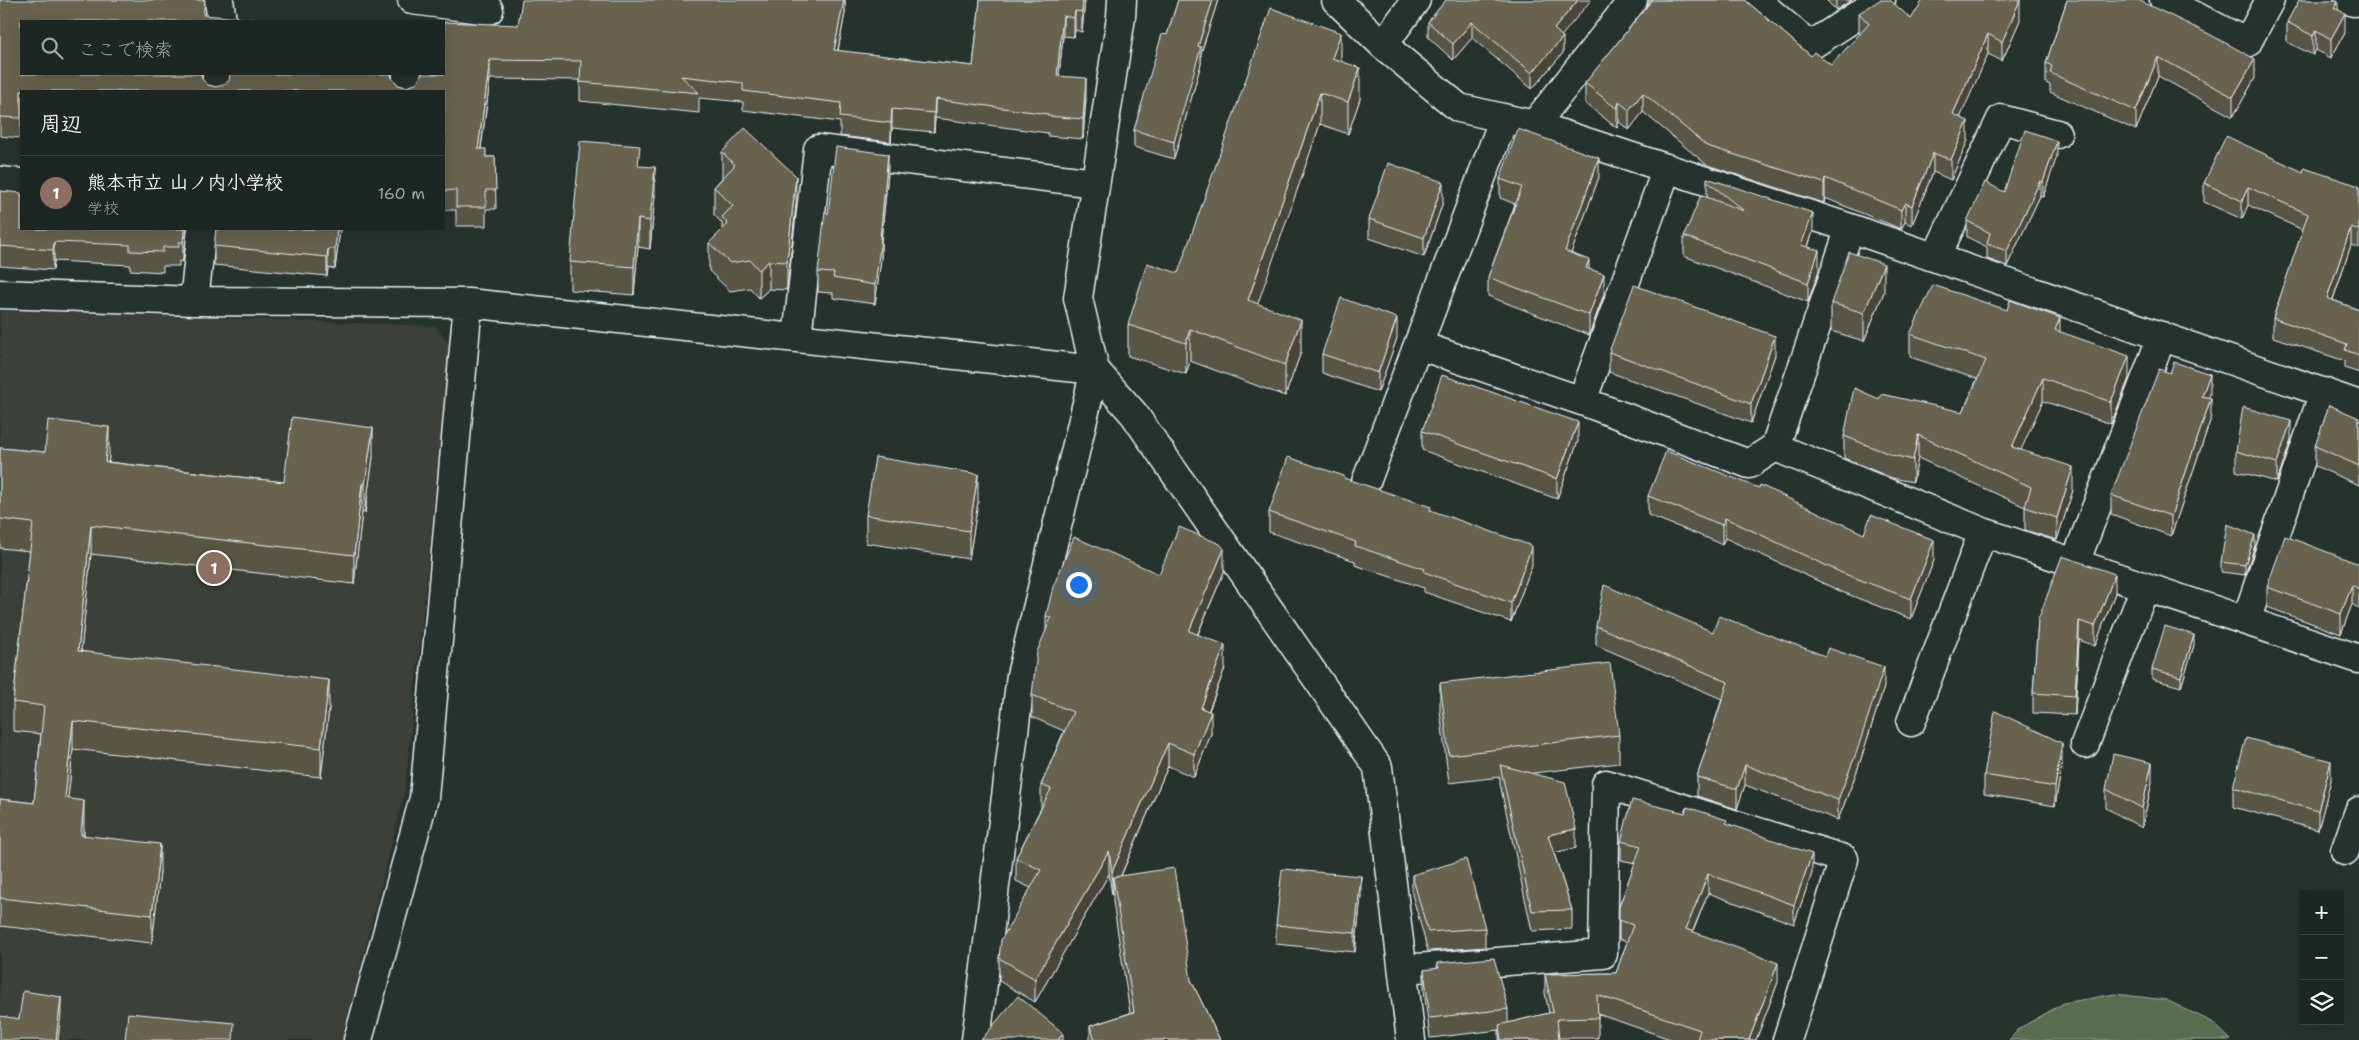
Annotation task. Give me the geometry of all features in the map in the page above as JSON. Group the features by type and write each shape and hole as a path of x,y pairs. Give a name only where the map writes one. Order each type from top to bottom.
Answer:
{"street":[{"path":"220,0 222,20"},
{"path":"412,0 489,10"},
{"path":"976,1040 1021,675 1095,370 1078,298 1122,0"},
{"path":"1336,0 1383,45 1459,108 1534,125 1850,228 2359,405"},
{"path":"1383,45 1416,0"},
{"path":"1534,125 1632,0"},
{"path":"1756,0 1810,46 1881,0"},
{"path":"2164,0 2247,43 2270,0"},
{"path":"216,90 217,75"},
{"path":"406,90 407,75"},
{"path":"1366,482 1504,118"},
{"path":"1936,257 2001,119 2057,134"},
{"path":"797,338 818,149 1095,184"},
{"path":"1582,401 1668,168"},
{"path":"0,181 20,183"},
{"path":"1418,345 1582,401 1749,464 1775,447 1850,228"},
{"path":"194,301 202,230"},
{"path":"0,294 194,301 468,303 1095,370 1134,414 1378,767 1411,1040"},
{"path":"358,1040 424,798 468,303"},
{"path":"2076,564 2162,336"},
{"path":"2246,621 2324,392"},
{"path":"1775,447 1983,532 2359,659"},
{"path":"1911,722 1983,532"},
{"path":"2085,744 2145,587"},
{"path":"1402,969 1603,954 1606,784 1844,859 1787,1040"},
{"path":"2345,851 2359,811"}],"shaded area":[{"path":"0,310 435,326 450,345 405,790 342,1040 0,1040"}],"green space":[{"path":"2115,994 2166,1000 2212,1022 2231,1040 2009,1040 2020,1028 2064,1003"}],"building":[{"path":"0,0 205,0 203,15 264,20 20,20 20,75 201,75 202,79 208,85 216,87 229,81 230,75 391,75 398,85 406,87 413,85 419,80 421,75 445,75 445,22 518,25 522,0 844,0 834,50 973,66 980,0 1083,0 1082,12 1075,11 1074,18 1063,16 1057,76 1086,78 1083,119 1048,116 1048,114 935,99 934,113 892,109 891,123 840,117 841,103 743,91 743,83 681,76 699,93 580,82 581,61 490,60 478,149 486,149 486,157 495,157 496,190 486,190 486,207 456,207 456,190 445,191 445,90 20,90 20,118 0,117"},
{"path":"1178,0 1213,0 1198,46 1201,47 1174,142 1134,130 1162,34 1167,35"},
{"path":"1446,0 1578,0 1554,29 1563,37 1532,73 1472,22 1453,44 1428,22"},
{"path":"1652,0 1745,0 1811,56 1814,52 1831,65 1869,24 1859,13 1880,0 1890,0 1911,19 1923,0 2020,0 2002,42 1988,34 1953,114 1968,121 1951,160 1933,153 1912,206 1905,203 1901,210 1825,178 1824,183 1707,146 1643,93 1629,110 1619,102 1617,109 1585,83"},
{"path":"2067,0 2138,0 2209,34 2255,59 2233,97 2158,57 2136,111 2050,73 2052,66 2046,63"},
{"path":"2299,0 2338,0 2334,8 2345,13 2331,39 2316,30 2313,36 2287,22"},
{"path":"1271,8 1341,33 1332,58 1360,68 1348,102 1320,93 1248,300 1301,320 1285,365 1190,329 1186,343 1128,325 1147,263 1178,273"},
{"path":"745,128 796,176 787,262 769,261 759,270 750,260 730,263 709,243 728,224 722,217 733,206 714,187 735,165 722,152"},
{"path":"1518,129 1599,158 1565,251 1589,260 1586,268 1604,274 1589,315 1488,277 1522,187 1500,179"},
{"path":"2025,130 2057,141 2043,182 2040,181 2007,251 1987,244 1990,233 1967,221 1985,182 2004,192"},
{"path":"2226,136 2303,172 2304,168 2359,186 2359,230 2351,227 2327,298 2359,310 2359,355 2345,350 2347,344 2273,318 2308,214 2248,187 2242,201 2204,183"},
{"path":"580,141 640,146 638,166 655,167 650,221 638,219 634,267 570,262"},
{"path":"836,147 888,154 875,285 833,278 834,273 818,272 825,211 828,214"},
{"path":"1388,163 1443,182 1424,238 1369,219"},
{"path":"1707,178 1813,213 1801,245 1819,250 1808,283 1684,236 1701,195 1744,211 1707,181"},
{"path":"0,191 20,193 20,230 184,230 183,242 179,242 179,247 163,247 163,252 130,251 130,245 54,242 53,250 0,246"},
{"path":"216,230 337,230 335,249 328,249 327,257 214,246"},
{"path":"1849,252 1884,264 1864,313 1831,303"},
{"path":"1634,285 1775,336 1751,404 1609,352"},
{"path":"1933,285 2007,310 2010,300 2060,318 2055,330 2129,356 2111,402 2043,378 2012,447 2073,467 2057,518 2025,507 2031,487 1918,435 1913,460 1892,455 1844,436 1854,388 1879,399 1881,394 1963,412 1986,360 1910,334"},
{"path":"1341,298 1397,318 1378,373 1322,354"},
{"path":"2174,362 2210,374 2202,396 2211,398 2171,516 2111,495 2159,369 2170,373"},
{"path":"1442,375 1578,422 1557,479 1422,431"},
{"path":"2329,405 2359,418 2359,466 2315,446"},
{"path":"2243,407 2291,421 2277,463 2236,451"},
{"path":"292,417 373,428 365,484 362,484 354,555 91,525 78,651 329,680 321,748 73,721 65,798 84,801 81,835 160,844 152,915 0,898 0,799 34,803 44,706 13,702 33,523 0,519 0,448 45,452 48,420 109,427 105,462 284,482"},
{"path":"1666,451 1759,488 1760,485 1864,534 1871,515 1934,540 1911,599 1842,573 1725,518 1722,525 1648,496"},
{"path":"875,457 978,474 969,531 866,515"},
{"path":"1288,457 1431,507 1430,510 1532,546 1511,603 1424,572 1425,569 1355,546 1356,542 1269,512"},
{"path":"2227,524 2255,535 2245,565 2221,562"},
{"path":"1179,527 1220,544 1224,549 1189,631 1225,645 1201,708 1211,712 1194,754 1168,743 1112,872 1109,851 1035,979 999,958 1001,940 1041,870 1016,858 1051,789 1041,785 1073,712 1032,695 1037,652 1051,618 1046,616 1053,587 1074,537 1159,574"},
{"path":"2285,536 2359,564 2359,589 2352,585 2341,614 2267,587"},
{"path":"2062,556 2115,574 2095,626 2079,621 2075,696 2033,693 2038,620"},
{"path":"1604,585 1713,632 1719,616 1825,656 1828,648 1884,667 1857,751 1838,800 1745,765 1737,789 1697,777 1728,682 1596,626"},
{"path":"2165,626 2194,635 2181,677 2152,669"},
{"path":"1610,663 1619,735 1449,755 1440,683"},
{"path":"1995,711 2062,743 2055,787 1984,775"},
{"path":"2246,738 2331,761 2318,811 2233,787"},
{"path":"2113,754 2152,763 2142,808 2106,789"},
{"path":"1500,765 1565,782 1576,829 1548,835 1572,910 1532,911"},
{"path":"1632,800 1685,813 1687,807 1727,820 1726,823 1812,854 1794,905 1708,874 1686,929 1778,963 1749,1040 1697,1040 1700,1030 1597,995 1598,1018 1557,1019 1559,1040 1501,1040 1499,1025 1553,1012 1545,974 1616,973 1633,925 1619,920 1619,907 1641,846 1621,841"},
{"path":"1466,859 1485,928 1428,932 1412,875"},
{"path":"1174,868 1191,980 1220,1040 1095,1040 1090,1026 1134,1012 1113,877"},
{"path":"1282,869 1361,876 1355,933 1276,925"},
{"path":"1494,958 1508,1009 1430,1018 1424,970 1439,968 1437,963"},
{"path":"23,991 61,997 56,1040 0,1040 0,1016 19,1019"},
{"path":"1018,996 1063,1033 1058,1040 981,1040"},
{"path":"128,1013 234,1023 233,1040 125,1040"}],"place":[{"name":"熊本市立 山ノ内小学校","path":"214,568"}]}
